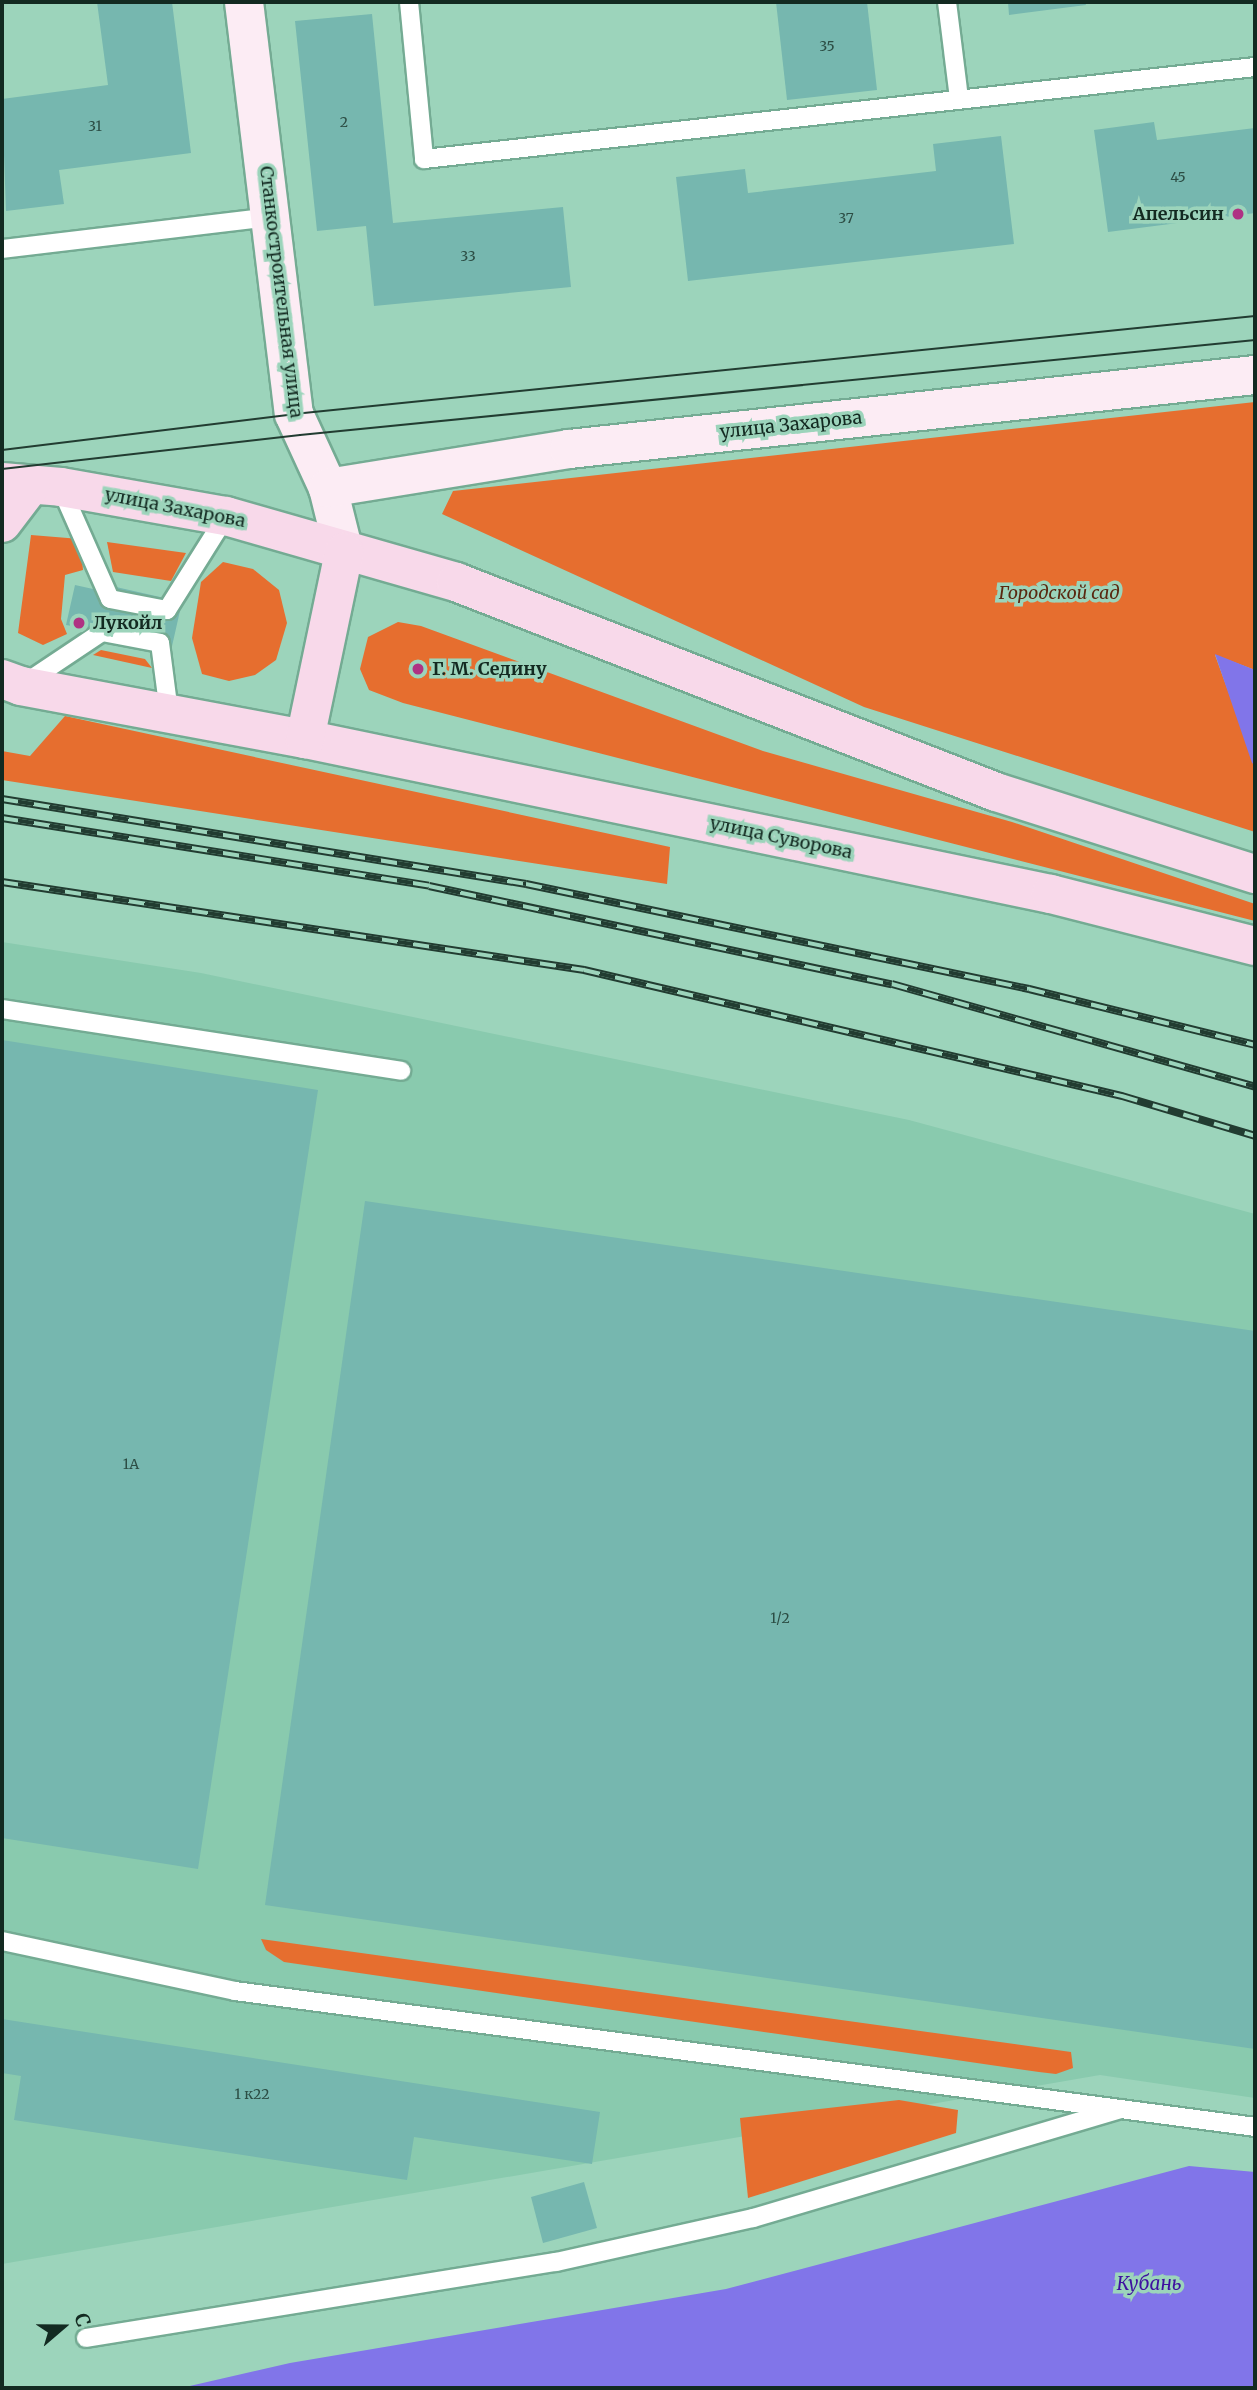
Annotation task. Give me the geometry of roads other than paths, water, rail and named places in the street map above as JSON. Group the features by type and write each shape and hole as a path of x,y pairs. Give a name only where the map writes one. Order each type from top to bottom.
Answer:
{"main road":[{"name":"улица Захарова","path":"31,485 226,516 297,533 344,552"},
{"path":"2,523 31,485"},
{"path":"344,552 456,582 996,792 1255,874"},
{"name":"Станкостроительная улица","path":"305,739 344,552"},
{"path":"11,682 305,739"},
{"name":"улица Суворова","path":"305,739 1037,891 1255,947"}],"street":[{"name":"Станкостроительная улица","path":"244,2 294,414 328,488 344,552"},
{"name":"улица Захарова","path":"328,488 569,449 1255,375"}],"lane":[{"path":"409,2 424,159 1255,67"},
{"path":"947,2 959,99"},
{"path":"2,249 271,218"},
{"path":"31,485 110,599 167,610 226,516"},
{"path":"11,682 102,632 160,643 170,712"},
{"path":"2,1009 401,1071"},
{"path":"2,1941 235,1991 1126,2107 1255,2127"},
{"path":"86,2338 569,2259 752,2218 1126,2107"}],"water":[{"path":"1215,654 1255,670 1255,765 1252,763"},
{"name":"Кубань","path":"1189,2166 1255,2172 1255,2388 181,2388 290,2363 726,2289"}],"tram line":[{"path":"2,450 294,414 1255,316"},
{"path":"2,469 300,435 1255,340"}],"railway":[{"path":"2,799 526,884 1029,989 1255,1045"},
{"path":"2,818 429,886 892,984 1255,1087"},
{"path":"2,882 584,970 1122,1096 1255,1136"}],"place":[{"name":"Апельсин","path":"1238,214"},
{"name":"Лукойл","path":"79,623"},
{"name":"Г. М. Седину","path":"418,669"}],"park label":[{"name":"Городской сад","path":"1059,593"}]}
